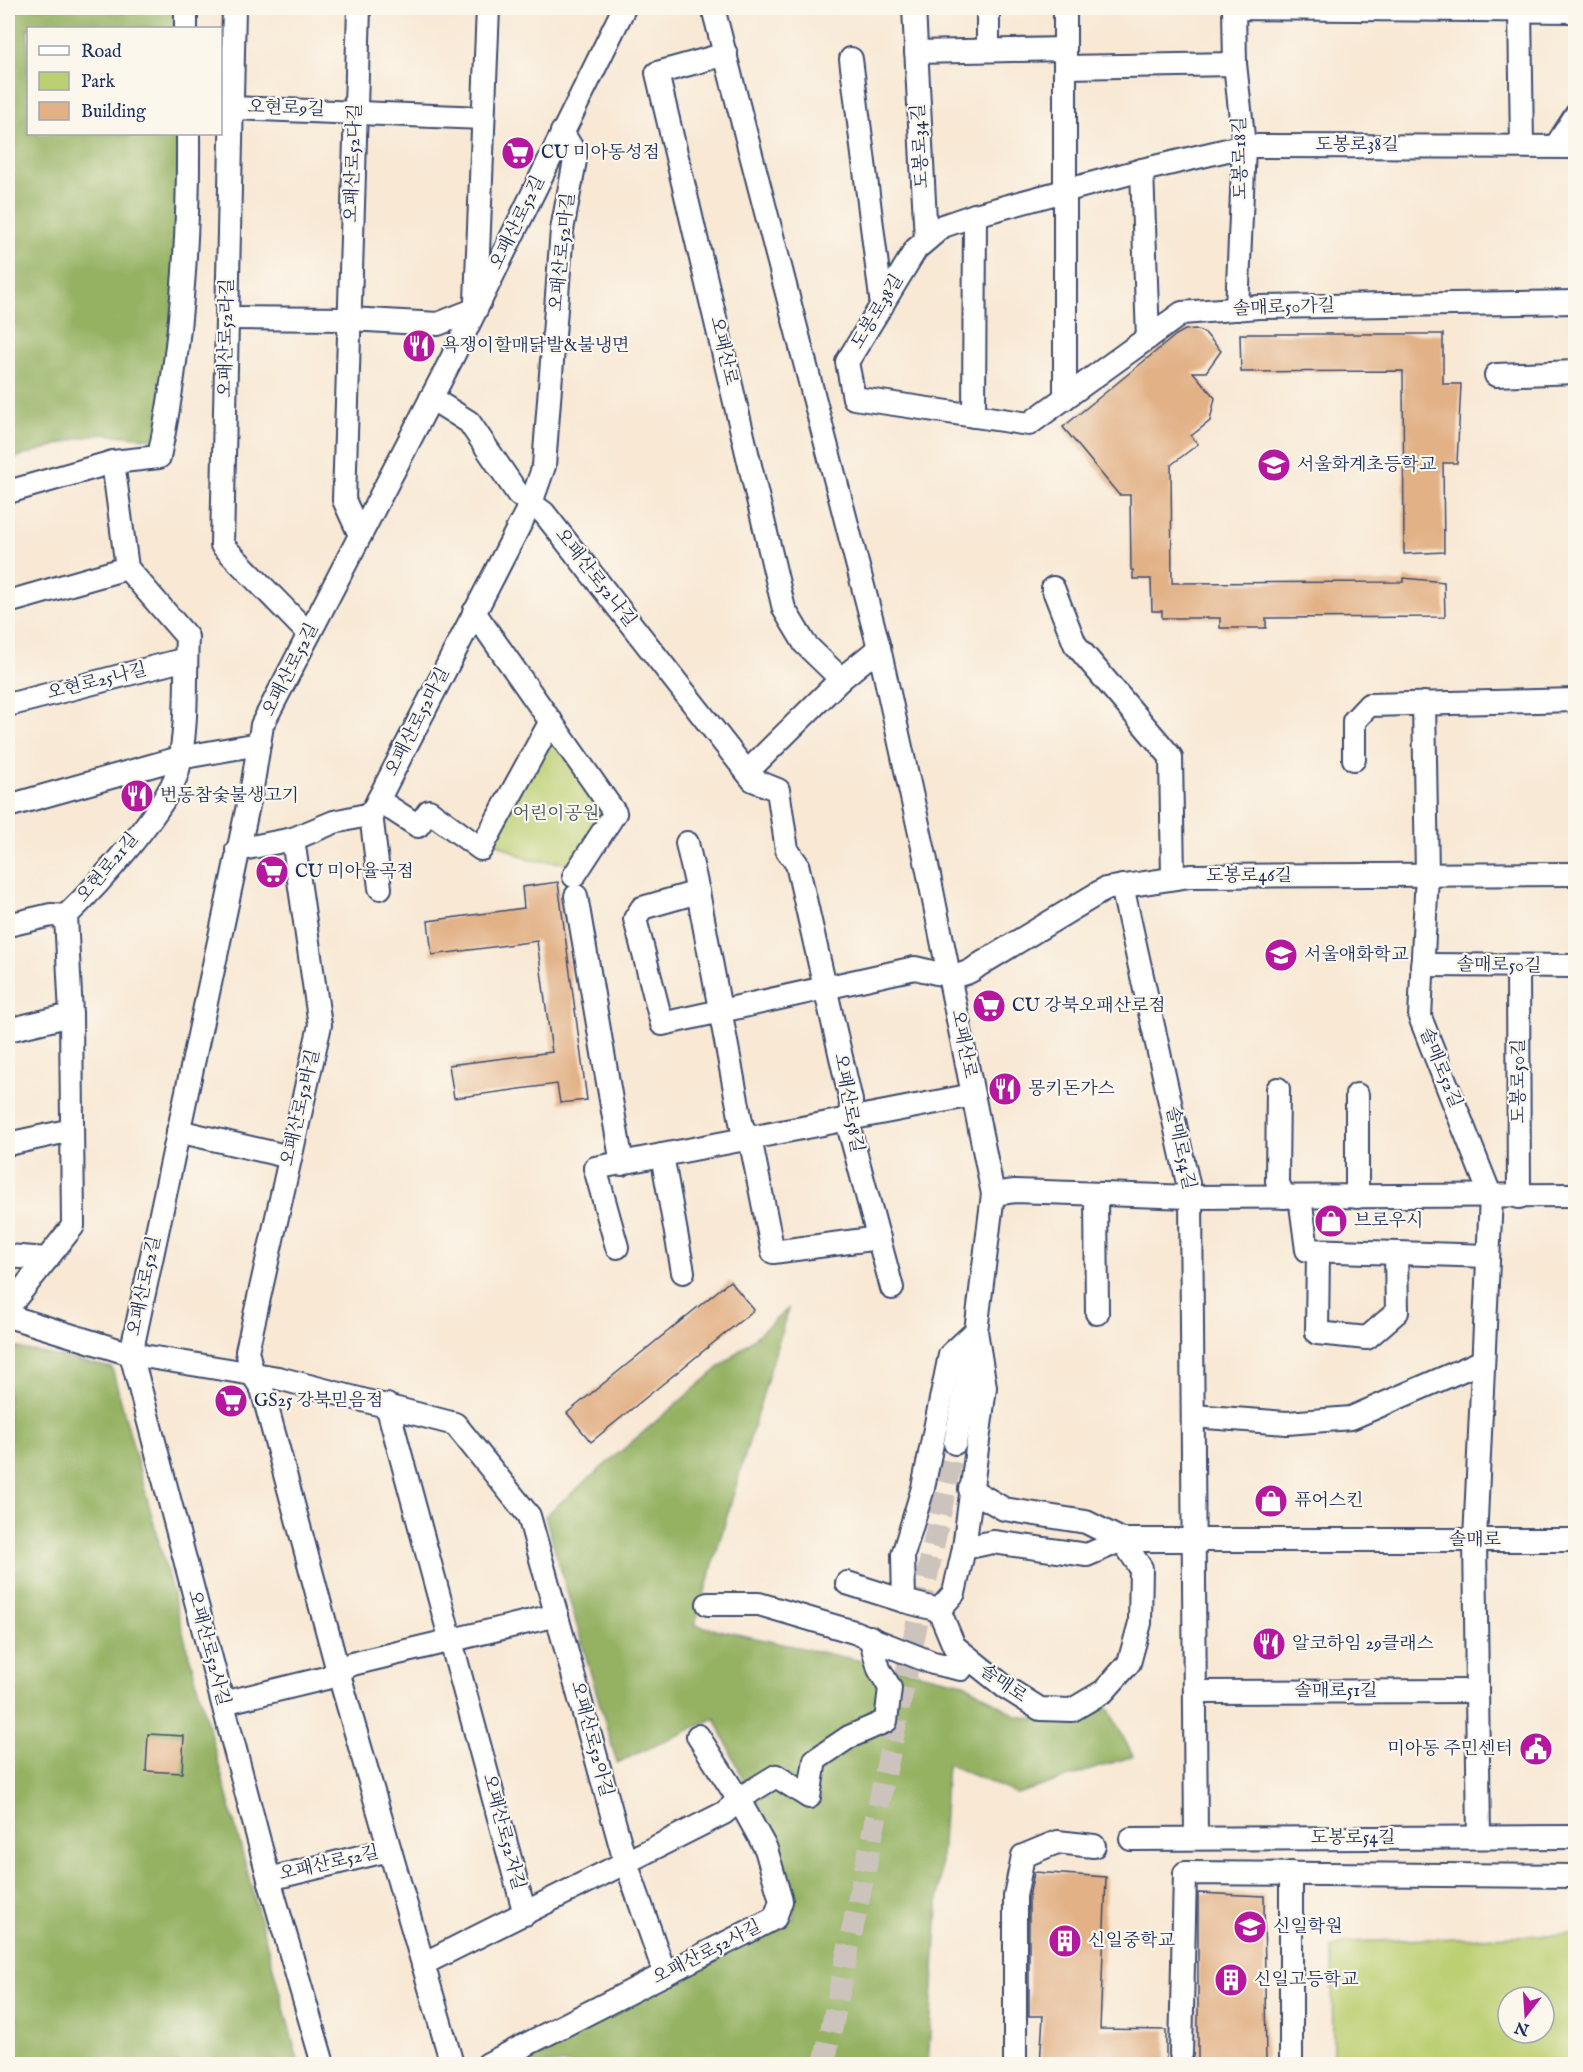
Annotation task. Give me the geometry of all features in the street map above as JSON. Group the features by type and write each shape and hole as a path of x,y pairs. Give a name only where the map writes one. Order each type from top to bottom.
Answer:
{"street":[{"path":"186,8 186,27"},
{"name":"오패산로52라길","path":"234,8 222,545 309,634"},
{"name":"오패산로52다길","path":"359,8 344,500 360,535"},
{"path":"227,318 350,319 438,324 476,309 488,8"},
{"name":"오패산로52길","path":"253,1375 131,1354 262,725 476,309 624,8"},
{"name":"오패산로","path":"713,8 879,648 993,1194 976,1331 955,1443"},
{"name":"도봉로34길","path":"914,8 926,240"},
{"path":"988,8 988,50"},
{"path":"1065,8 1065,398"},
{"path":"1234,8 1575,11"},
{"name":"도봉로18길","path":"1234,8 1235,64 1244,146 1237,309"},
{"path":"1520,9 1522,146"},
{"path":"916,52 988,50 1065,58 1189,65 1235,64"},
{"name":"오패산로","path":"726,54 657,73 783,609 805,644 841,679"},
{"path":"851,59 882,306"},
{"name":"오현로9길","path":"232,108 483,118"},
{"path":"1566,146 1575,115"},
{"name":"오패산로52마길","path":"374,807 531,503 544,466 562,230 576,155 562,132"},
{"path":"8,492 113,462 159,457 178,343 185,253 188,135"},
{"name":"도봉로38길","path":"1029,424 855,398 848,362 916,249 943,226 975,215 1142,170 1244,146 1566,146"},
{"path":"1142,170 1148,338"},
{"path":"974,416 975,215"},
{"name":"솔매로50가길","path":"1029,424 1182,313 1237,309 1575,302"},
{"path":"1496,375 1575,372"},
{"name":"오패산로52나길","path":"431,398 469,422 518,494 544,513 747,772"},
{"path":"8,602 128,568 113,462"},
{"name":"오현로21길","path":"8,1308 73,1227 71,1015 66,916 94,889 154,814 177,773 187,637 128,568"},
{"path":"1053,588 1075,644 1171,757 1173,878"},
{"path":"474,612 615,813 575,886 621,1164"},
{"path":"747,772 841,679 879,648"},
{"name":"오현로25나길","path":"8,705 186,659"},
{"path":"1354,759 1354,721 1369,705 1575,700"},
{"name":"솔매로52길","path":"1424,702 1427,874 1420,1017 1491,1197 1475,1540"},
{"path":"237,850 293,839 374,807 418,826 429,811 481,849 551,721"},
{"path":"8,806 179,758 259,744"},
{"name":"오패산로58길","path":"747,772 753,780 778,790 787,850 797,864 851,1101 850,1132 892,1288"},
{"path":"374,807 380,888"},
{"name":"오패산로52바길","path":"253,1375 247,1350 320,1025 293,839"},
{"path":"687,843 742,1127 750,1138 773,1252 879,1238"},
{"name":"도봉로46길","path":"949,975 969,974 979,965 1105,889 1122,886 1173,878 1575,874"},
{"name":"솔매로54길","path":"1122,886 1191,1197 1194,1540"},
{"path":"698,892 642,908 635,919 662,1024 915,968 949,975"},
{"path":"8,925 51,915 66,916"},
{"name":"솔매로50길","path":"1422,965 1575,966"},
{"name":"도봉로50길","path":"1518,966 1519,1197"},
{"path":"8,1030 71,1015"},
{"path":"1278,1089 1277,1181 1292,1197 1307,1250 1488,1256"},
{"path":"617,1247 595,1168 973,1095"},
{"path":"1357,1095 1358,1197"},
{"path":"8,1144 72,1130"},
{"path":"178,1131 290,1157"},
{"path":"662,1155 683,1272"},
{"path":"993,1194 1015,1191 1191,1197 1575,1195"},
{"path":"1096,1194 1097,1313"},
{"path":"1318,1251 1317,1333 1367,1338 1397,1312 1396,1253"},
{"path":"8,1256 46,1259"},
{"path":"8,1316 131,1354"},
{"path":"847,1583 939,1610 954,1593 964,1548 970,1488 985,1387 976,1331"},
{"path":"904,1601 903,1555 923,1488 950,1355 976,1331"},
{"name":"오패산로52사길","path":"131,1354 269,1879 323,2064"},
{"path":"1193,1416 1287,1424 1351,1418 1484,1361"},
{"path":"253,1375 262,1389 338,1671 452,2064"},
{"name":"오패산로52아길","path":"253,1375 278,1378 455,1424 529,1516 626,1863 666,1974"},
{"name":"오패산로52자길","path":"387,1406 453,1640 525,1914 423,1964"},
{"name":"솔매로","path":"939,1610 954,1646 1005,1687 1040,1709 1072,1710 1104,1691 1129,1663 1140,1623 1140,1568 1122,1540 1086,1522 1004,1509 970,1488"},
{"name":"솔매로","path":"964,1548 993,1542 1087,1555 1122,1540 1575,1540"},
{"path":"1194,1540 1196,1838"},
{"path":"1475,1540 1479,1837"},
{"path":"708,1604 759,1604 870,1637 933,1663 962,1669 969,1658"},
{"path":"223,1703 326,1678 352,1664 557,1615"},
{"path":"525,1914 724,1813 739,1800 776,1776 809,1797 815,1760 849,1737 886,1721 891,1688 879,1669 870,1637"},
{"name":"솔매로51길","path":"1195,1692 1477,1691"},
{"name":"오패산로52사길","path":"488,2064 775,1918 781,1901 766,1850 739,1800 698,1736"},
{"name":"도봉로54길","path":"1131,1839 1575,1837"},
{"path":"1015,2064 1015,1896 1023,1856 1057,1842 1094,1846"},
{"name":"오패산로52길","path":"269,1879 389,1850"},
{"path":"1181,2054 1185,1873 1575,1876"},
{"path":"1291,1874 1291,2064"}],"green space":[{"path":"8,8 186,8 186,27 27,27 27,135 186,135 186,200 155,439 104,434 80,438 8,460"},
{"name":"어린이공원","path":"551,721 614,811 581,864 529,860 487,838"},
{"path":"788,1309 695,1625 964,1683 1017,1716 1072,1725 1107,1706 1133,1756 1017,1794 947,1764 928,2064 508,2064 793,1918 795,1895 715,1718 617,1763 545,1516"},
{"path":"8,1346 112,1368 299,2064 8,2064"},
{"path":"1575,1934 1575,2064 1333,2064 1332,1949 1345,1942"}],"building":[{"path":"1195,329 1205,333 1221,351 1206,372 1193,372 1215,398 1210,421 1191,436 1198,444 1171,465 1172,583 1404,582 1404,578 1444,582 1445,617 1266,618 1266,628 1220,628 1220,618 1162,618 1162,611 1152,611 1151,579 1133,579 1133,570 1131,570 1130,495 1119,495 1063,427 1176,335 1185,330"},
{"path":"1240,334 1443,334 1443,384 1461,384 1457,463 1443,463 1444,552 1404,554 1403,371 1241,372"},
{"path":"558,882 587,1100 560,1103 557,1084 454,1098 449,1065 552,1052 537,941 432,955 428,921 524,908 522,887"},
{"path":"730,1281 754,1310 591,1442 567,1413"},
{"path":"148,1734 184,1736 182,1773 146,1771"},
{"name":"신일중학교","path":"1034,1872 1106,1877 1100,2029 1166,2030 1166,2064 1040,2064 1043,2016 1029,2016 1029,1897"},
{"name":"신일고등학교","path":"1198,1893 1264,1896 1266,2064 1198,2064"}],"tunnel":[{"path":"824,2064 955,1443"}],"place":[{"name":"CU 미아동성점","path":"518,153"},
{"name":"욕쟁이할매닭발&불냉면","path":"419,346"},
{"name":"서울화계초등학교","path":"1274,465"},
{"name":"번동참숯불생고기","path":"137,796"},
{"name":"CU 미아율곡점","path":"272,872"},
{"name":"서울애화학교","path":"1281,955"},
{"name":"CU 강북오패산로점","path":"989,1006"},
{"name":"몽키돈가스","path":"1005,1089"},
{"name":"브로우시","path":"1331,1221"},
{"name":"GS25 강북믿음점","path":"231,1401"},
{"name":"퓨어스킨","path":"1271,1501"},
{"name":"알코하임 29클래스","path":"1269,1644"},
{"name":"미아동 주민센터","path":"1536,1749"},
{"name":"신일학원","path":"1250,1927"},
{"name":"신일중학교","path":"1065,1941"},
{"name":"신일고등학교","path":"1231,1980"}]}
